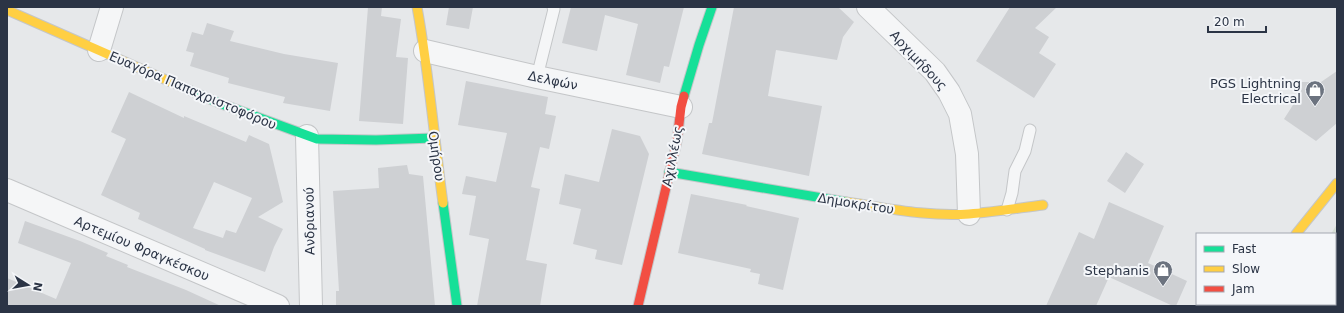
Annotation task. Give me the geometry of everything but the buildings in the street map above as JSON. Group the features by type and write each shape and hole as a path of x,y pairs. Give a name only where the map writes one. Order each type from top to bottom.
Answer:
{"street":[{"path":"99,50 112,7"},
{"name":"Ομήρου","path":"417,7 425,51 434,138 448,228 457,306"},
{"name":"Αχιλλέως","path":"638,306 677,141 681,107 712,7"},
{"name":"Αρχιμήδους","path":"868,7 935,72 949,92 960,114 968,154 970,214"},
{"name":"Ευαγόρα Παπαχριστοφόρου","path":"7,10 219,103 317,140 434,138"},
{"name":"Δελφών","path":"425,51 537,77 681,107"},
{"name":"Ανδριανού","path":"307,136 311,306"},
{"name":"Δημοκρίτου","path":"669,172 884,208 937,214 970,214 1043,205"},
{"path":"1297,233 1337,183"},
{"name":"Αρτεμίου Φραγκέσκου","path":"7,191 278,306"}],"lane":[{"path":"537,77 554,9 553,7"},
{"path":"1007,210 1012,193 1015,172 1025,151 1030,130"}],"shaded area":[{"path":"1337,224 1337,306 1323,306 1322,305 1336,305 1336,233 1332,233"}],"traffic: fast":[{"path":"684,96 712,7"},
{"path":"189,90 219,103 317,139 376,140 434,138"},
{"path":"669,172 846,202"},
{"path":"443,203 457,306"}],"traffic: slow":[{"path":"417,7 428,80 443,203"},
{"path":"7,10 189,90"},
{"path":"1297,233 1337,183"},
{"path":"846,202 908,211 954,215 1043,205"}],"traffic: jam":[{"path":"638,306 677,141 681,107 684,96"}],"place":[{"name":"PGS Lightning Electrical","path":"1315,107"},
{"name":"Stephanis","path":"1163,287"}]}
